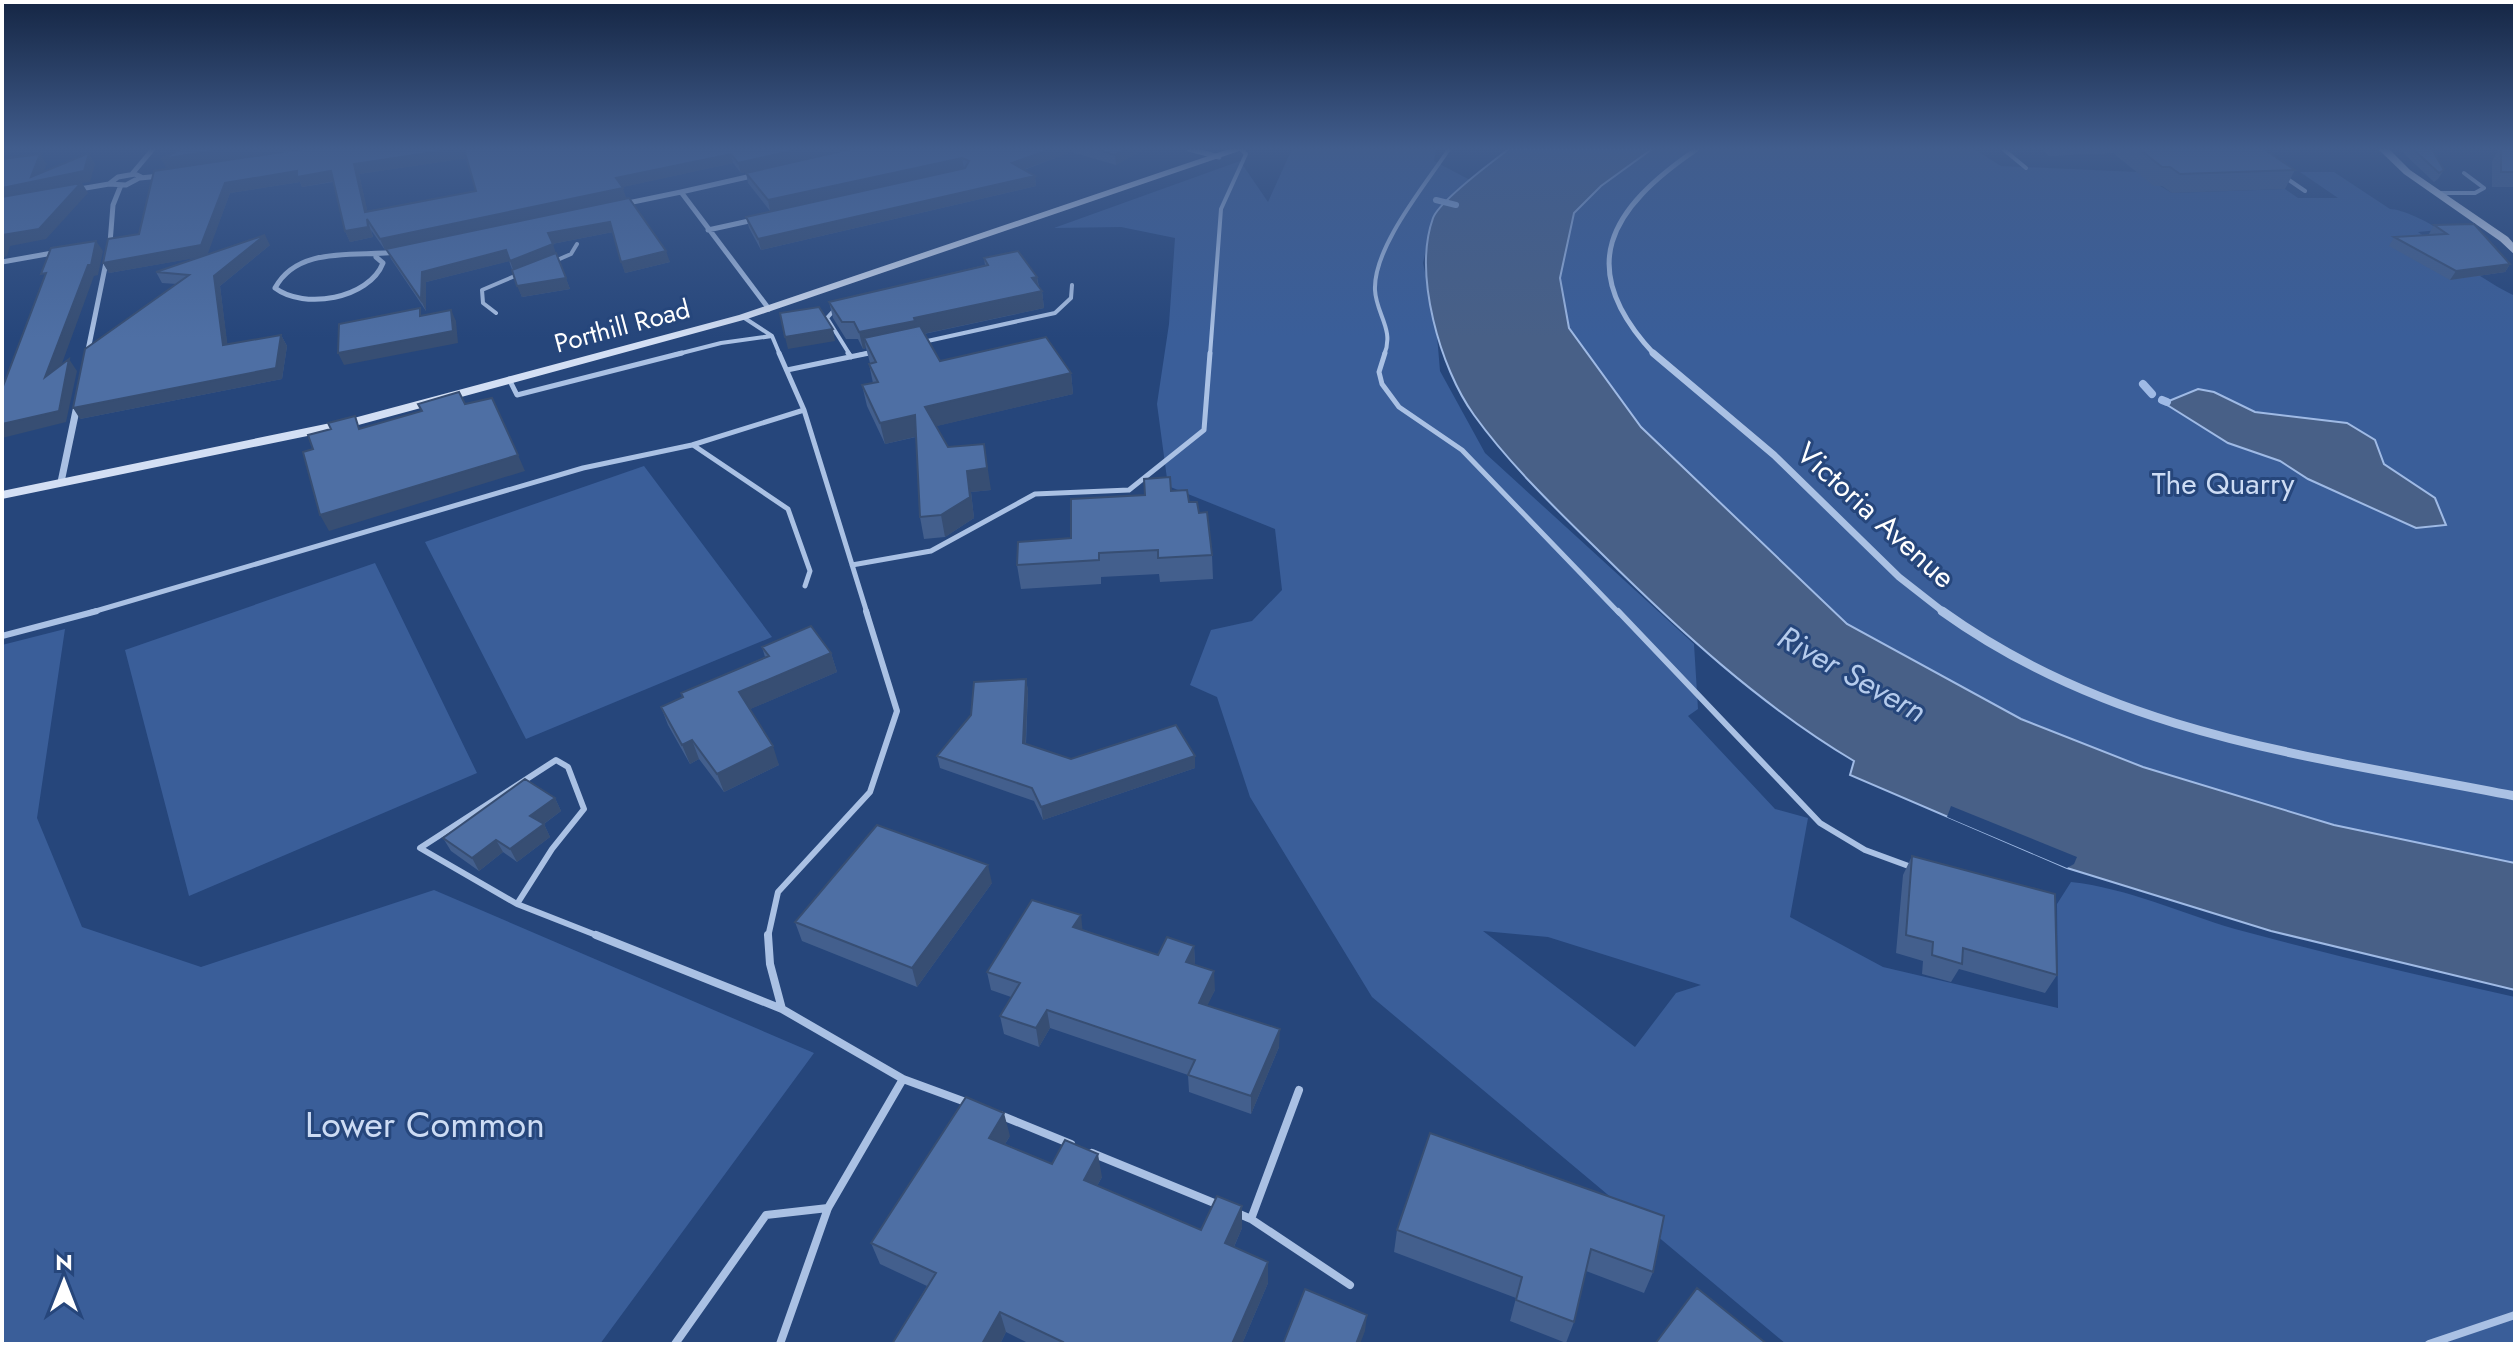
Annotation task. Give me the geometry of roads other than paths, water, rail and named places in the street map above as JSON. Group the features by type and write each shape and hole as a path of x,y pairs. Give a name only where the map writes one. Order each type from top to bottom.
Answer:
{"street":[{"path":"85,364 110,243 112,212"},
{"path":"695,212 769,309"},
{"name":"Porthill Road","path":"2,495 351,423 743,317 1057,212"},
{"name":"Victoria Avenue","path":"1625,212 1608,257 1614,301 1640,340 1754,437 1921,595 2062,678 2160,719 2250,746 2515,796"},
{"path":"2465,212 2487,226 2515,252"},
{"path":"708,230 768,217"},
{"path":"95,246 110,243"},
{"path":"2,262 64,251"},
{"path":"376,257 383,263 380,274 370,282 335,296 296,299 279,293 275,288 284,273 315,258 358,253 376,257 407,251"},
{"path":"61,482 79,394"}],"lane":[{"path":"852,565 931,551 1035,494 1129,490 1204,430 1221,212"},
{"path":"1408,212 1375,277 1375,291 1390,341 1379,373 1385,393 1402,409 1462,450 1798,797 1807,813 1860,850 1925,872"},
{"path":"550,263 571,254 577,244"},
{"path":"496,313 483,303 482,290 527,272"},
{"path":"916,344 1055,313 1071,298 1072,285"},
{"path":"836,307 827,318 851,357"},
{"path":"743,317 772,336 804,410 897,711 870,792 778,892 771,913 767,961 782,1009"},
{"path":"509,379 517,395 721,343 772,336"},
{"path":"787,370 888,349"},
{"path":"2,636 200,583 583,468 692,445 804,410"},
{"path":"692,445 788,509 810,571 805,586"},
{"path":"517,904 552,849 584,809 568,767 556,760 420,848 517,904 782,1009 903,1079 1000,1114 1251,1219 1350,1285"},
{"path":"780,1344 828,1208 903,1079"},
{"path":"1251,1219 1299,1090"},
{"path":"675,1344 766,1215 828,1208"},
{"path":"2429,1344 2515,1315"}],"water":[{"name":"River Severn","path":"1437,212 1575,212 1560,278 1569,328 1641,427 1847,624 2021,719 2143,767 2334,825 2515,863 2515,990 2271,931 2067,868 1850,775 1854,761 1753,691 1660,610 1534,487 1474,415 1450,372 1433,320 1426,266"},
{"path":"2198,389 2214,392 2255,412 2347,423 2375,440 2384,464 2435,498 2446,525 2416,528 2308,479 2280,461 2228,443 2164,403"}],"waterway":[{"path":"2143,384 2152,394"},
{"path":"2162,400 2167,402"}],"park label":[{"name":"The Quarry","path":"2223,483"},
{"name":"Lower Common","path":"425,1124"}]}
